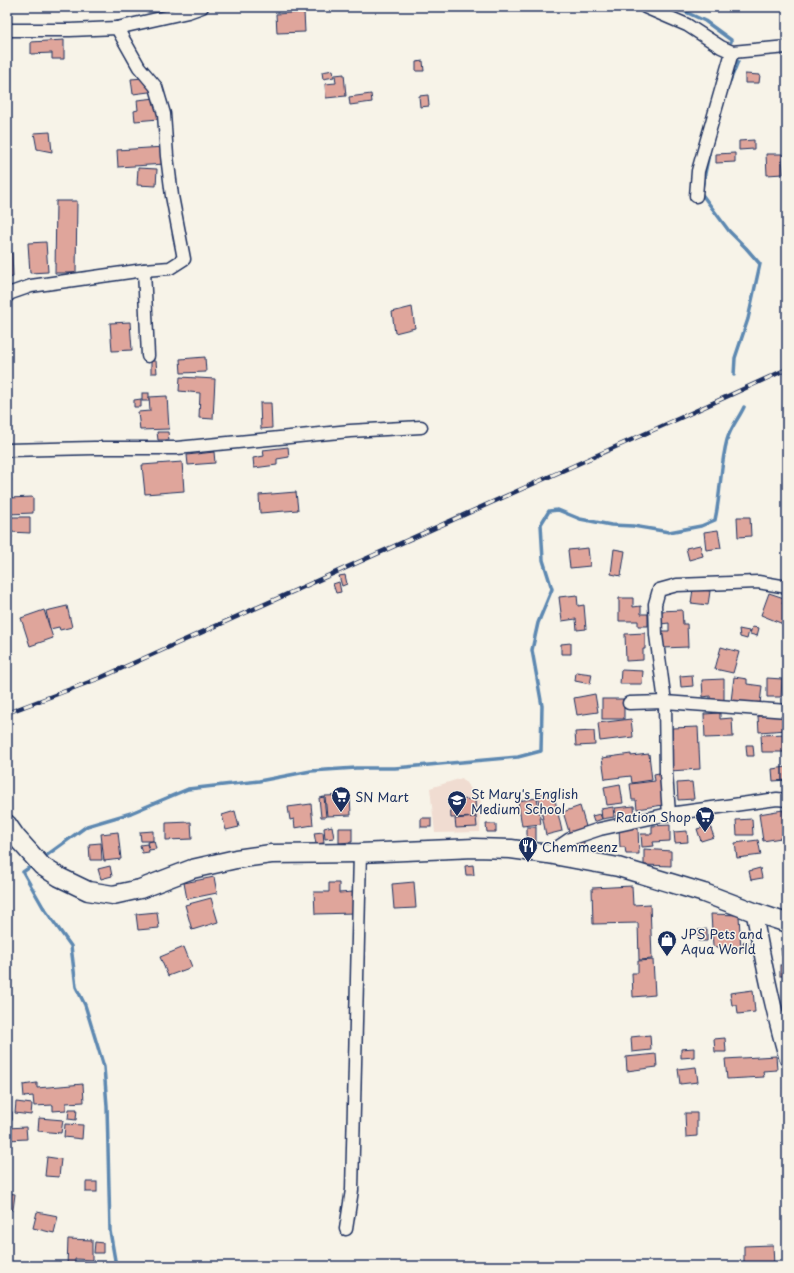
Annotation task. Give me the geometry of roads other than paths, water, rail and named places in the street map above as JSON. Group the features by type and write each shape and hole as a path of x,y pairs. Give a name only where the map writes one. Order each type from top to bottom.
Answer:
{"main road":[{"path":"10,834 42,866 59,877 88,891 113,895 140,889 192,869 236,859 271,854 360,853 474,848 511,849 548,854 618,867 704,893 754,912 787,922"}],"street":[{"path":"7,30 117,28 188,12 202,7"},
{"path":"645,7 687,25 721,47 732,52 787,47"},
{"path":"7,296 11,293 32,286 144,270 170,268 184,259 172,196 164,114 156,87 139,67 117,28"},
{"path":"696,196 698,171 732,52"},
{"path":"144,270 148,356"},
{"path":"7,450 177,448 350,431 421,427"},
{"path":"668,814 665,702 656,635 655,604 659,590 677,585 758,582 787,587"},
{"path":"629,703 665,702 787,711"},
{"path":"548,854 570,838 600,829 668,814 777,799 787,800"},
{"path":"346,1229 352,1190 360,853"},
{"path":"754,912 763,964 787,1058"}],"waterway":[{"path":"675,7 705,21 731,40 731,42"},
{"path":"730,81 738,61"},
{"path":"709,154 701,193 729,231 760,264 748,319 735,358 734,375"},
{"path":"47,855 87,826 131,813 188,789 259,781 311,771 356,768 395,768 518,757 541,751 542,706 532,650 538,623 552,589 543,560 541,524 549,511 558,510 580,519 611,525 633,526 669,532 701,526 715,520 727,440 730,431 744,407"},
{"path":"30,867 23,872 43,907 71,946 76,987 85,1005 104,1067 107,1106 110,1231 116,1266"}],"railway":[{"path":"7,713 100,678 787,369"}],"place":[{"name":"SN Mart","path":"341,813"},
{"name":"St Mary's English Medium School","path":"457,817"},
{"name":"Ration Shop","path":"705,833"},
{"name":"Chemmeenz","path":"528,863"},
{"name":"JPS Pets and Aqua World","path":"667,957"}]}
